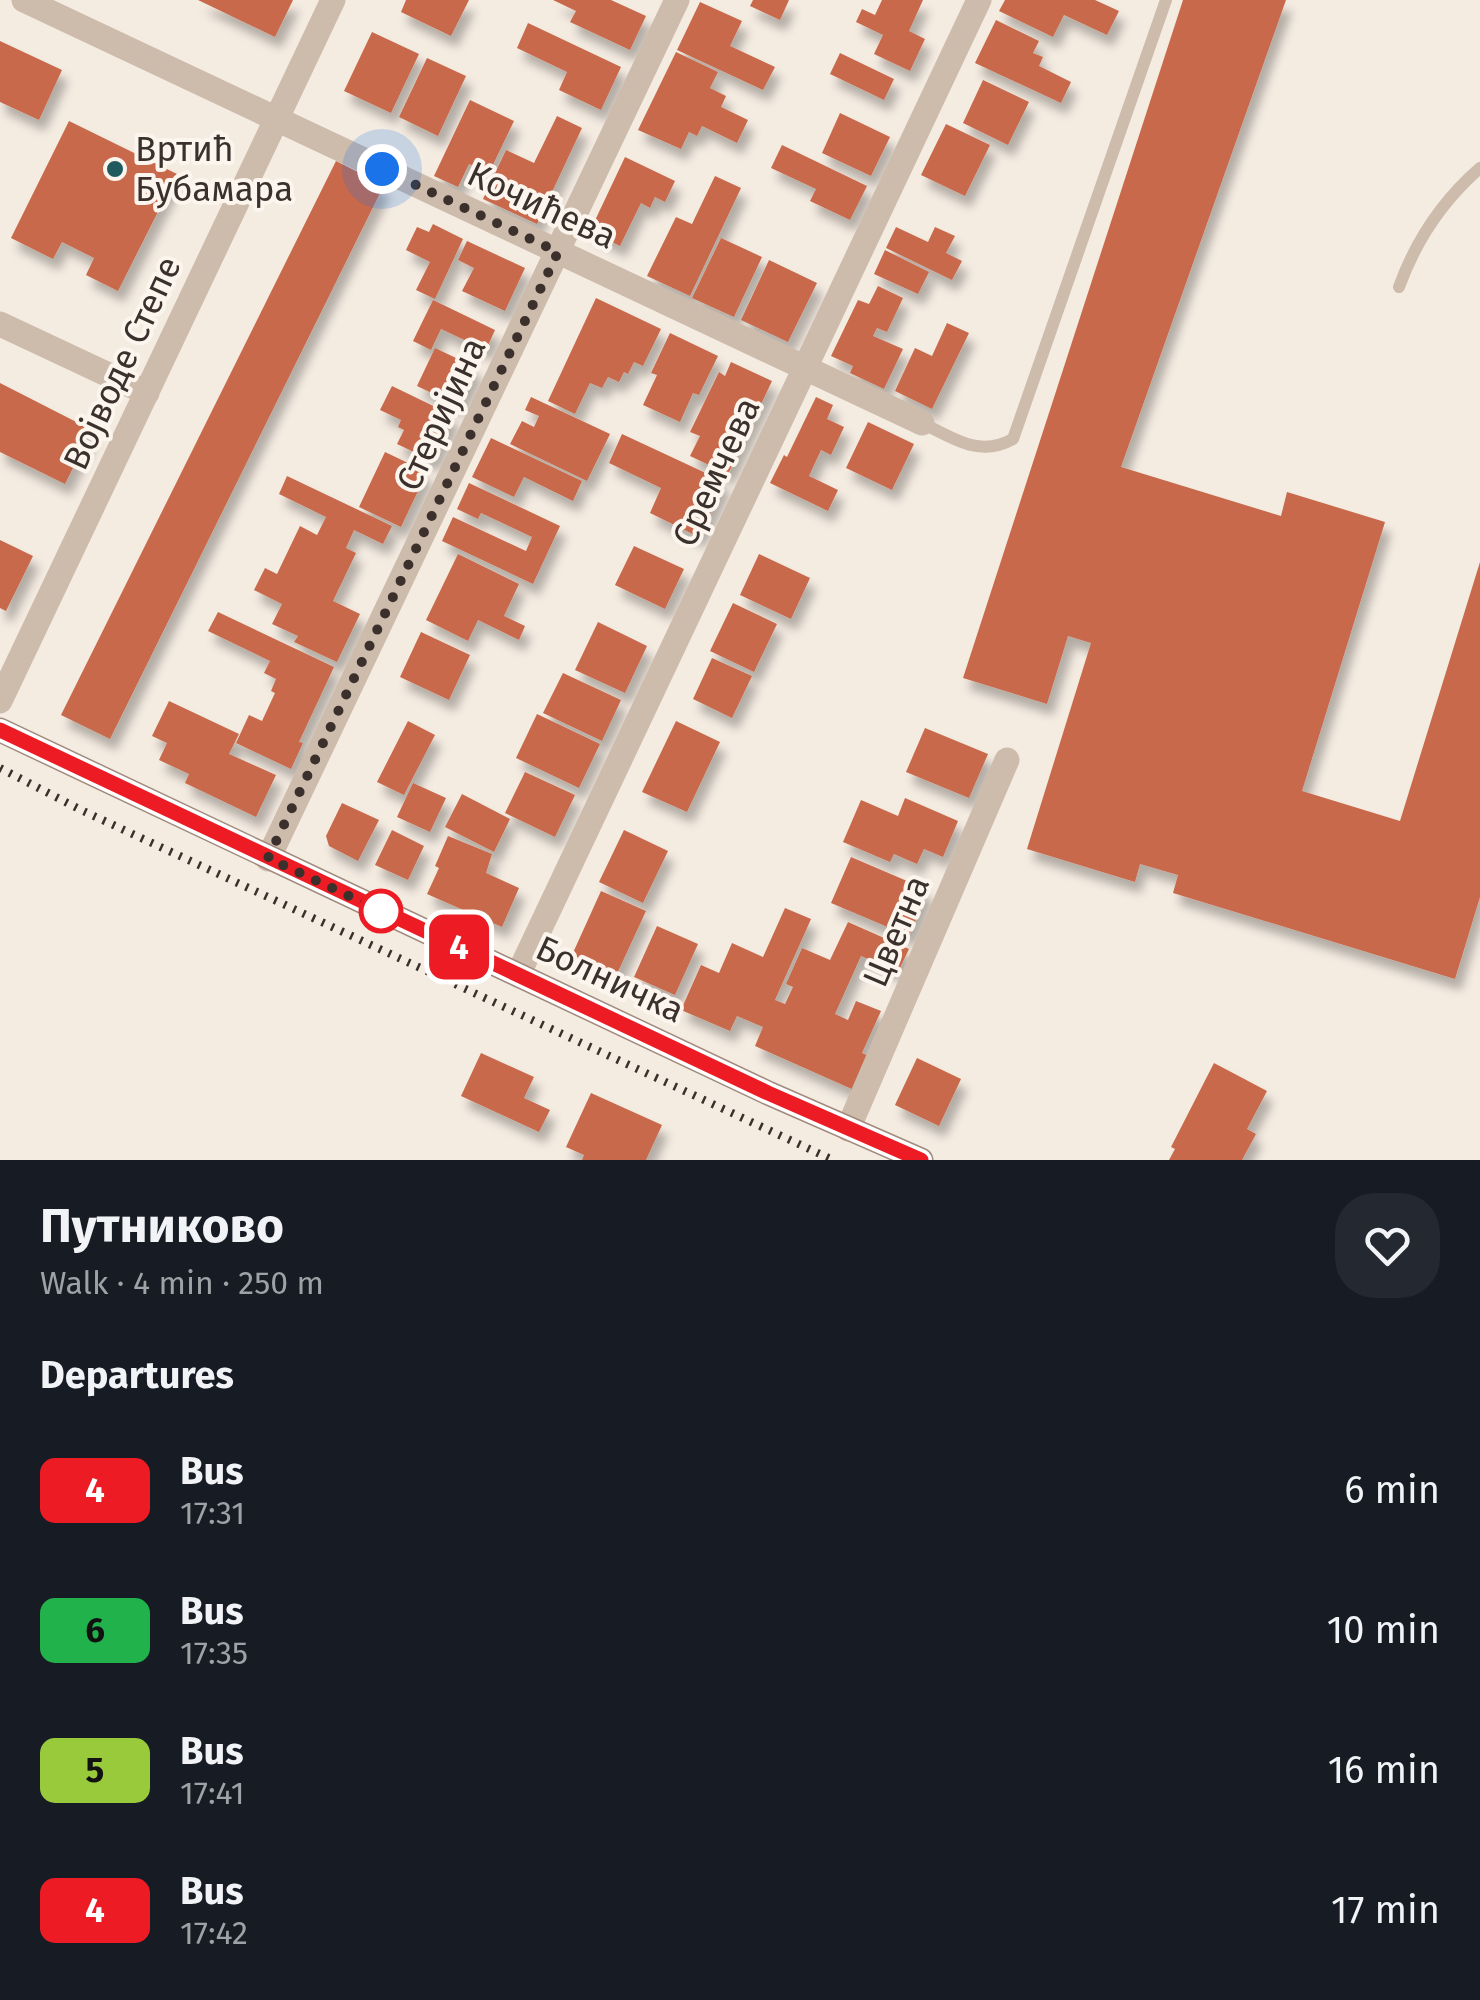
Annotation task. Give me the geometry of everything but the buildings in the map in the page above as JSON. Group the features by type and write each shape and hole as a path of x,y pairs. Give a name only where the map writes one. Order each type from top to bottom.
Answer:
{"street":[{"name":"Кочићева","path":"24,0 922,423"},
{"name":"Војводе Степе","path":"0,701 333,0"},
{"name":"Стеријина","path":"268,858 677,0"},
{"name":"Сремчева","path":"518,975 979,0"},
{"path":"0,324 147,393"},
{"name":"Болничка","path":"0,730 920,1160"},
{"name":"Цветна","path":"848,1129 1008,760"}],"lane":[{"path":"922,423 973,447 998,446 1013,439 1166,0"},
{"path":"1399,287 1413,252 1434,217 1480,168"}],"railway":[{"path":"0,768 81,810 833,1160"}],"bus line":[{"name":"4","path":"0,730 768,1093 921,1160"}],"place":[{"name":"Вртић Бубамара","path":"115,169"}],"route":[{"path":"381,911 268,858 558,252 382,169"}]}
